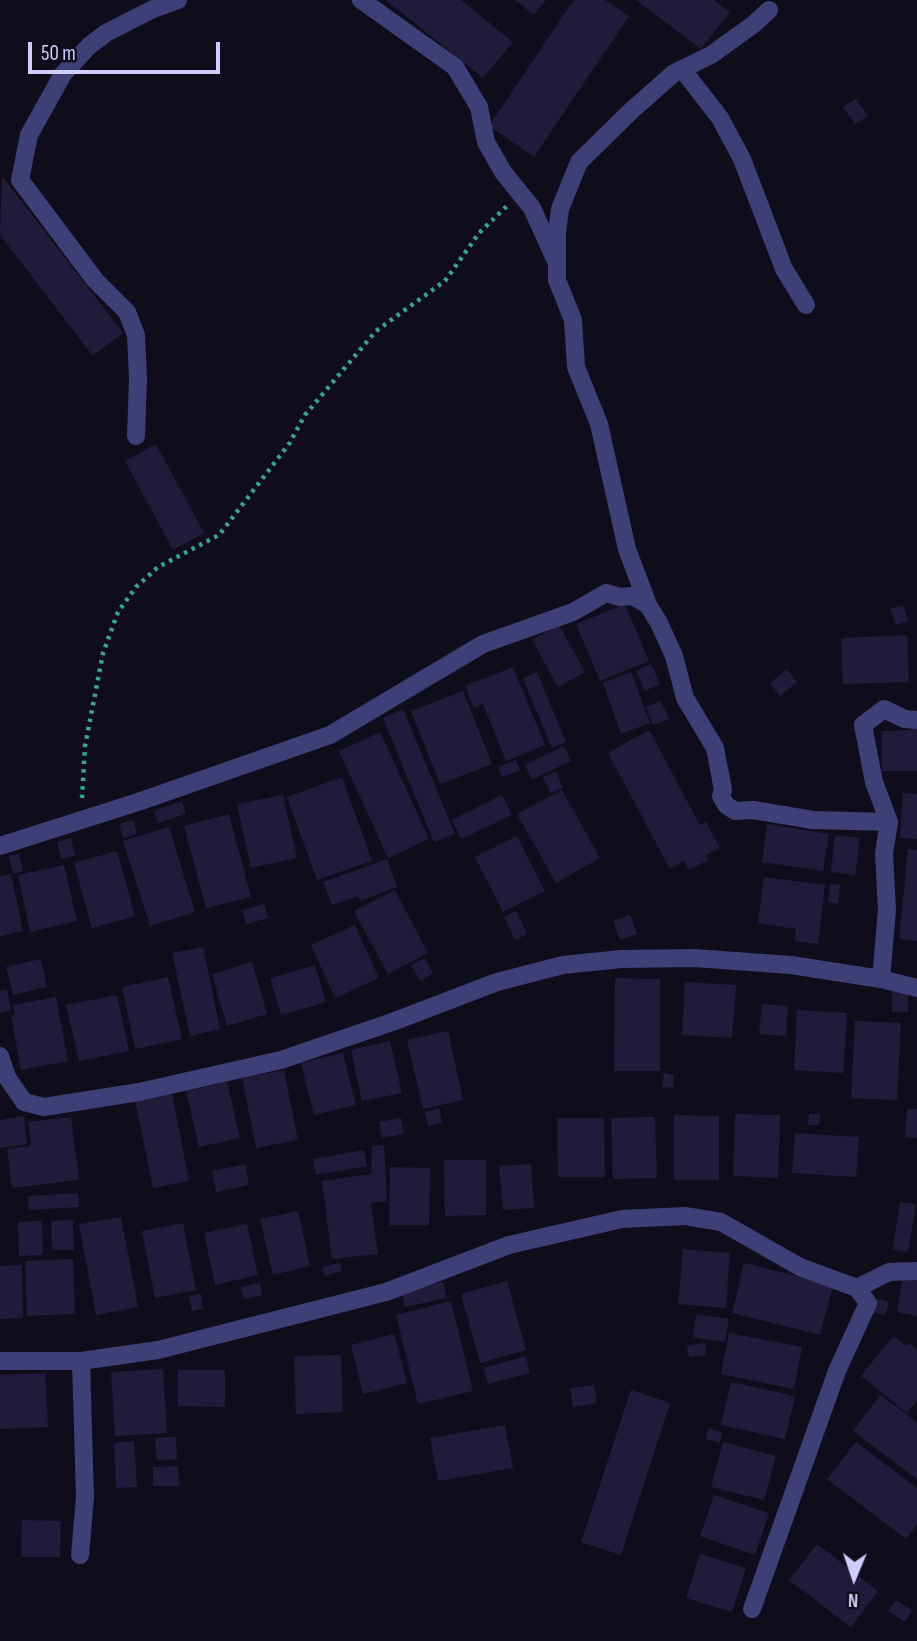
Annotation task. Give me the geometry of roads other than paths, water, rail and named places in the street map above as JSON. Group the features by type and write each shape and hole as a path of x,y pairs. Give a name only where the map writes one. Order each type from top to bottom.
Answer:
{"street":[{"path":"136,436 136,335 127,312 95,280 20,180 29,135 63,74 89,46 106,33 153,9 178,0"},
{"path":"361,0 455,67 479,107 486,142 503,172 532,208 557,263"},
{"path":"769,10 711,55 674,73 579,162 560,209 556,233 557,280 573,320 576,367 599,424 627,549 648,605 674,656 685,698 715,748 723,790 720,796 726,805 735,811 753,810 813,820 889,822"},
{"path":"682,69 720,118 742,159 784,269 806,305"},
{"path":"0,846 330,735 483,644 573,612 606,593 620,597 632,596 648,605"},
{"path":"881,979 887,911 884,853 889,822 874,782 863,724 884,709 905,719 917,720"},
{"path":"0,1056 7,1077 24,1101 44,1107 138,1092 281,1060 497,982 563,965 621,959 694,958 791,965 881,979 917,988"},
{"path":"0,1361 81,1361 158,1350 386,1292 509,1245 622,1219 685,1216 720,1222 800,1268 857,1288 868,1303 836,1371 751,1609"},
{"path":"857,1288 889,1272 917,1271"},
{"path":"79,1555 85,1497 81,1361"}]}
